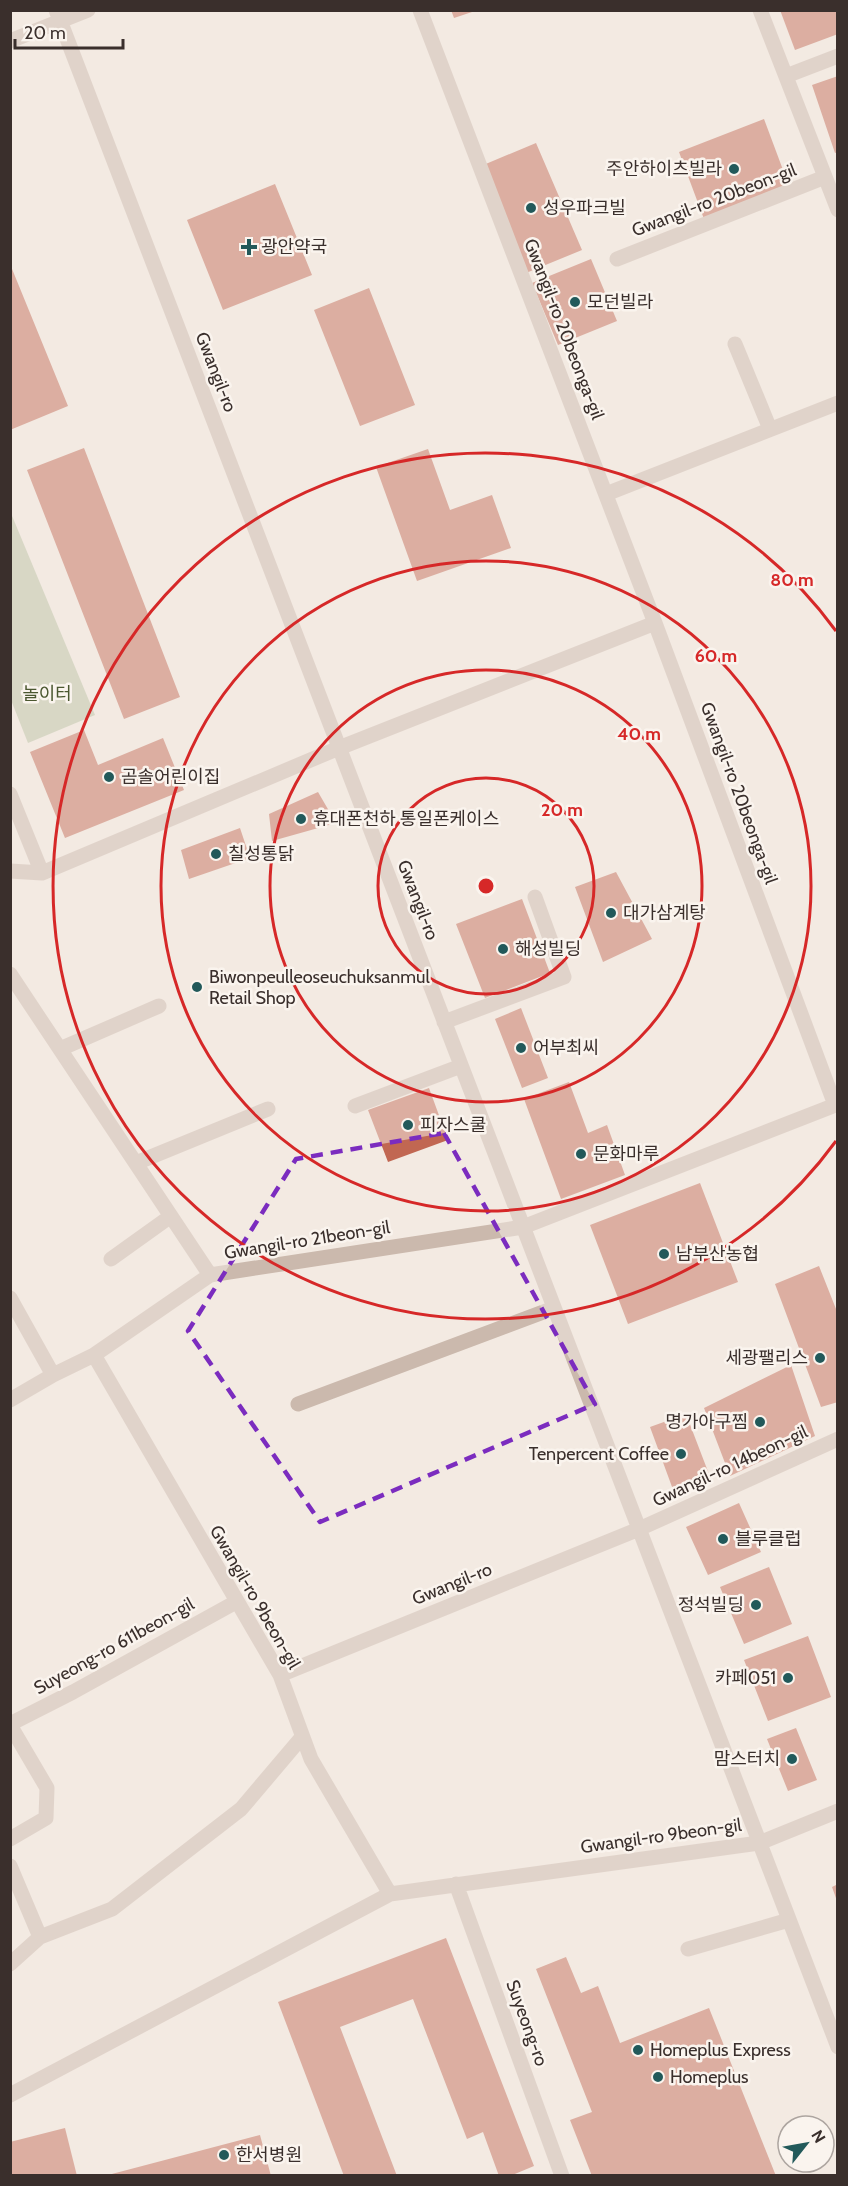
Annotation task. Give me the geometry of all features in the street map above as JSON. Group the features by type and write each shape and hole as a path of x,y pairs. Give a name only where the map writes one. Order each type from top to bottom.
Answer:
{"street":[{"path":"10,41 58,16 88,10"},
{"name":"Gwangil-ro 20beonga-gil","path":"420,10 606,494 836,1104"},
{"name":"Gwangil-ro 20beon-gil","path":"760,10 837,210"},
{"name":"Gwangil-ro","path":"58,16 837,2047"},
{"path":"786,76 837,56"},
{"name":"Gwangil-ro 20beon-gil","path":"617,259 825,177"},
{"path":"735,344 770,429"},
{"path":"606,494 837,403"},
{"path":"10,871 42,873 339,748 655,623"},
{"path":"10,794 42,873"},
{"path":"444,1022 564,977 535,897"},
{"path":"10,974 210,1275"},
{"path":"60,1049 159,1006"},
{"path":"355,1106 461,1066"},
{"path":"523,1227 836,1104"},
{"path":"136,1163 268,1110"},
{"path":"111,1258 171,1216"},
{"name":"Gwangil-ro 21beon-gil","path":"10,1400 94,1355 210,1275 523,1227"},
{"path":"10,1298 53,1375"},
{"path":"298,1404 554,1308"},
{"name":"Gwangil-ro 9beon-gil","path":"94,1355 280,1675 310,1759 390,1894"},
{"name":"Gwangil-ro 14beon-gil","path":"639,1529 837,1439"},
{"name":"Gwangil-ro","path":"280,1675 639,1529"},
{"name":"Suyeong-ro 611beon-gil","path":"10,1839 46,1818 47,1788 10,1724 236,1602"},
{"path":"10,1964 40,1937 112,1909 241,1809 302,1737"},
{"path":"759,1843 837,1811"},
{"name":"Gwangil-ro 9beon-gil","path":"10,2095 390,1894 759,1843"},
{"path":"10,1866 40,1937"},
{"name":"Suyeong-ro","path":"456,1884 562,2175"},
{"path":"688,1949 789,1920"}],"highlighted area":[{"path":"444,1133 595,1404 320,1522 188,1331 296,1159"}],"green space":[{"name":"놀이터","path":"10,511 95,715 28,743 11,700"}],"building":[{"path":"451,10 475,10 475,11 454,18"},
{"path":"780,10 838,10 838,34 795,50"},
{"path":"838,76 838,152 835,153 812,85"},
{"name":"주안하이츠빌라","path":"764,119 789,186 704,219 679,152"},
{"name":"성우파크빌","path":"536,143 582,250 526,273 481,166"},
{"name":"광안약국","path":"275,184 312,275 223,310 187,220"},
{"name":"모던빌라","path":"591,259 617,321 558,345 532,283"},
{"path":"10,264 68,406 10,430"},
{"path":"369,288 415,405 360,426 314,310"},
{"path":"84,448 180,697 124,719 27,470"},
{"path":"428,449 450,510 492,495 511,548 417,581 376,467"},
{"name":"곰솔어린이집","path":"84,730 98,765 163,738 184,790 65,838 30,752"},
{"name":"휴대폰천하 통일폰케이스","path":"318,792 336,823 272,841 269,814"},
{"name":"칠성통닭","path":"240,828 250,858 189,879 181,850"},
{"name":"대가삼계탕","path":"616,872 652,939 603,962 575,887"},
{"name":"해성빌딩","path":"522,899 550,973 485,998 456,924"},
{"name":"어부최씨","path":"521,1008 548,1078 522,1088 495,1019"},
{"name":"문화마루","path":"569,1082 588,1133 607,1125 625,1175 561,1199 524,1099"},
{"name":"피자스쿨","path":"429,1088 448,1140 388,1162 368,1110"},
{"name":"남부산농협","path":"700,1183 738,1282 628,1324 590,1225"},
{"name":"세광팰리스","path":"819,1266 838,1314 838,1402 821,1407 775,1284"},
{"name":"명가아구찜","path":"791,1365 815,1436 730,1476 704,1408"},
{"name":"Tenpercent Coffee","path":"686,1414 712,1482 675,1495 650,1427"},
{"name":"블루클럽","path":"739,1503 761,1552 708,1575 686,1527"},
{"name":"정석빌딩","path":"769,1567 792,1624 744,1644 720,1587"},
{"name":"카페051","path":"808,1636 831,1697 768,1721 744,1660"},
{"name":"맘스터치","path":"796,1728 817,1780 788,1791 767,1739"},
{"path":"838,1884 838,1901 837,1901 832,1887"},
{"path":"446,1938 534,2166 510,2176 499,2176 483,2132 467,2139 413,1999 340,2027 397,2176 344,2176 278,2002"},
{"name":"Homeplus","path":"566,1957 581,1993 598,1986 620,2043 709,2008 776,2176 592,2176 570,2120 592,2112 536,1969"},
{"path":"65,2128 77,2176 10,2176 10,2142"},
{"name":"한서병원","path":"260,2135 271,2176 108,2176 108,2175"}],"place":[{"name":"주안하이츠빌라","path":"734,169"},
{"name":"성우파크빌","path":"531,208"},
{"name":"광안약국","path":"249,247"},
{"name":"모던빌라","path":"575,302"},
{"name":"곰솔어린이집","path":"109,777"},
{"name":"휴대폰천하 통일폰케이스","path":"301,819"},
{"name":"칠성통닭","path":"216,854"},
{"name":"대가삼계탕","path":"611,913"},
{"name":"해성빌딩","path":"503,949"},
{"name":"Biwonpeulleoseuchuksanmul Retail Shop","path":"197,987"},
{"name":"어부최씨","path":"521,1048"},
{"name":"피자스쿨","path":"408,1125"},
{"name":"문화마루","path":"581,1154"},
{"name":"남부산농협","path":"664,1254"},
{"name":"세광팰리스","path":"820,1358"},
{"name":"명가아구찜","path":"760,1422"},
{"name":"Tenpercent Coffee","path":"681,1454"},
{"name":"블루클럽","path":"723,1539"},
{"name":"정석빌딩","path":"756,1605"},
{"name":"카페051","path":"788,1678"},
{"name":"맘스터치","path":"792,1759"},
{"name":"Homeplus Express","path":"638,2050"},
{"name":"Homeplus","path":"658,2077"},
{"name":"한서병원","path":"224,2155"}]}
